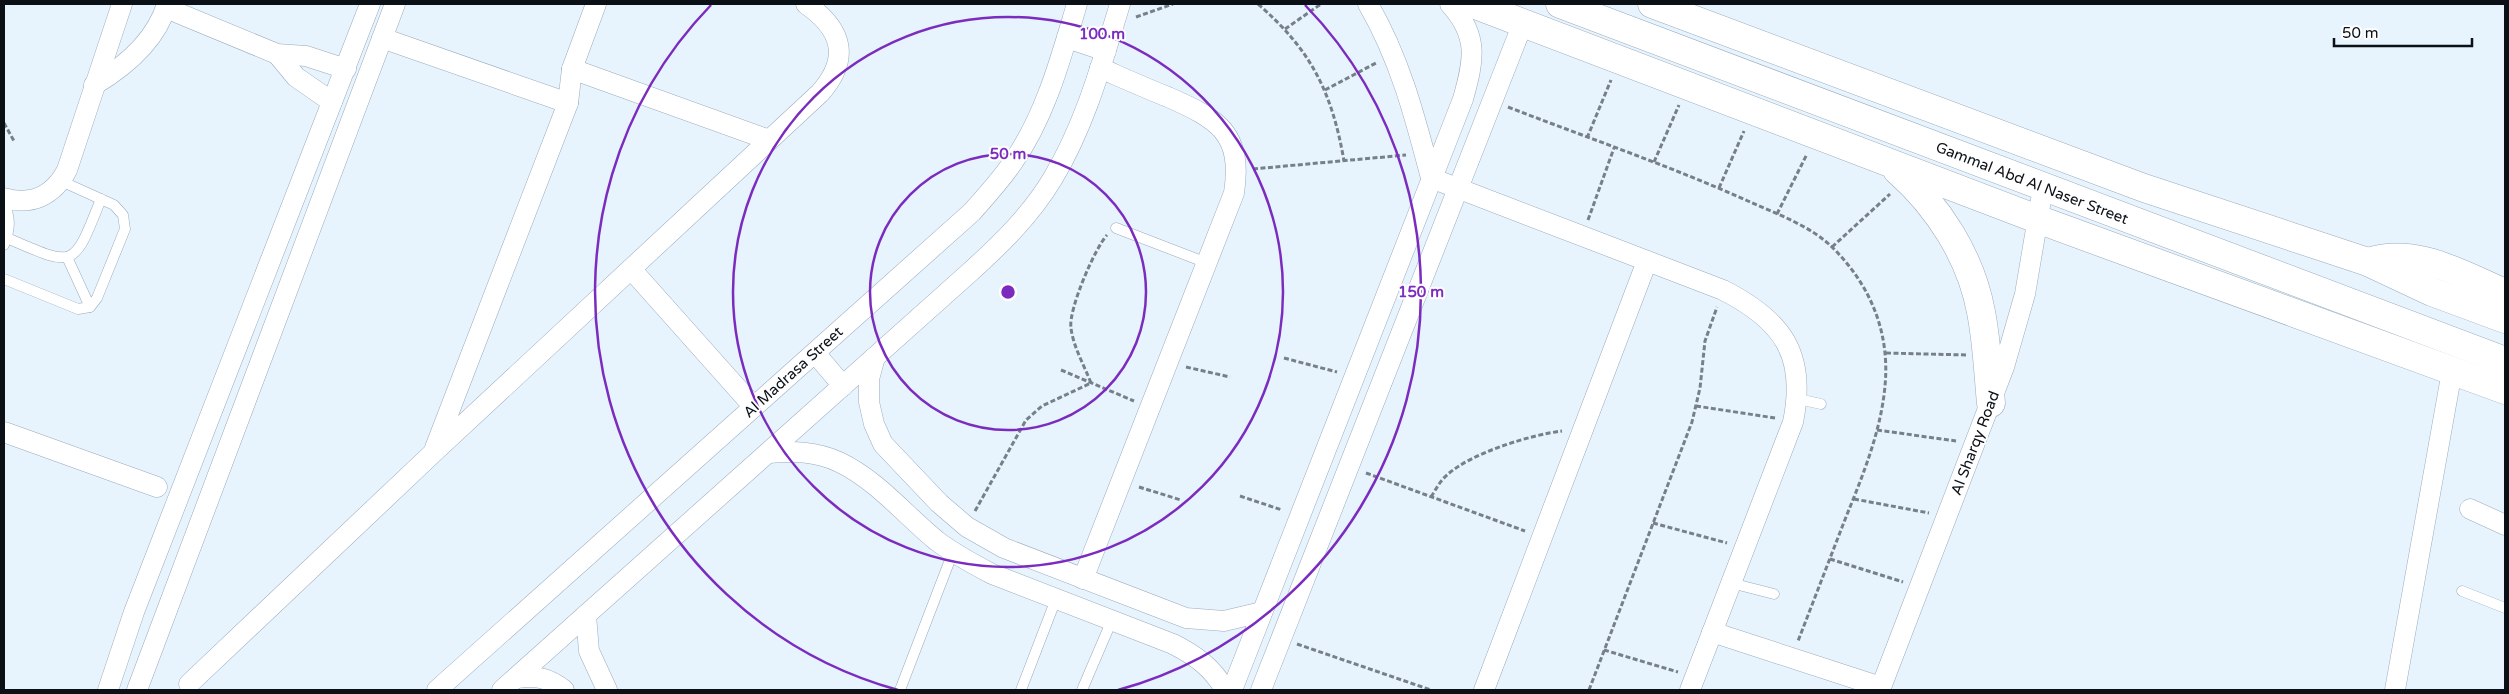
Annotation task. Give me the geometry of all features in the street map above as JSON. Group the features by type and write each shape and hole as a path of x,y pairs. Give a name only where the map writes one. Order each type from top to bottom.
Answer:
{"main road":[{"path":"1473,4 1816,134 1898,170 2505,390"},
{"name":"Gammal Abd Al Naser Street","path":"1560,4 2505,361"},
{"path":"1652,4 1680,10 1835,73 2144,188 2368,262 2432,292 2505,319"},
{"path":"1834,109 1827,103 1826,95 1827,87 1835,73"},
{"path":"1898,170 1933,207 1954,240 1971,274 1981,312 1990,403"},
{"path":"2368,262 2392,256 2416,258 2505,293"},
{"path":"2368,262 2379,283 2380,292 2377,300 2368,309"}],"street":[{"path":"4,198 27,202 40,198 61,181 67,170 122,4"},
{"path":"108,690 134,612 370,4"},
{"path":"137,690 396,4"},
{"path":"433,453 568,103 572,69 596,4"},
{"path":"189,684 433,453 820,93 831,80 838,64 839,47 834,31 824,17 806,4"},
{"name":"Al Madrasa Street","path":"437,690 972,212 997,184 1029,137 1050,88 1078,4"},
{"path":"509,684 992,252 1035,204 1065,156 1103,60 1120,4"},
{"path":"1368,4 1394,54 1407,86 1431,178"},
{"path":"1232,690 1463,99 1473,55 1470,35 1463,18 1450,4"},
{"path":"94,84 117,71 137,53 154,32 166,6 277,54 306,56 346,69"},
{"path":"1261,690 1523,23"},
{"path":"382,38 568,103"},
{"path":"1067,38 1103,60 1211,118 1226,133 1235,153 1238,171 1234,193 1083,579"},
{"path":"277,54 296,77 332,102"},
{"path":"572,69 769,140"},
{"path":"1431,178 1723,290 1745,301 1764,314 1780,332 1791,352 1797,375 1798,399 1793,422 1692,683"},
{"name":"Al Sharqy Road","path":"1881,688 2016,331 2030,266 2043,188"},
{"path":"2122,250 2146,226"},
{"path":"1484,690 1647,261"},
{"path":"631,269 754,407"},
{"path":"815,352 843,386"},
{"path":"875,357 869,379 869,402 874,424 883,444 939,503 967,527 1004,548 1186,618 1224,621 1262,612"},
{"path":"2395,690 2452,371"},
{"path":"4,432 157,487"},
{"path":"768,453 792,451 816,454 838,462 858,473 953,552 992,574 1112,620 1190,653 1206,665 1225,690"},
{"path":"185,480 212,489"},
{"path":"2470,509 2505,525"},
{"path":"586,615 589,651 607,690"},
{"path":"1712,632 1881,688"},
{"path":"509,684 530,676 543,678 564,690"}],"lane":[{"path":"4,279 72,308 84,309 90,307 98,298 125,229 125,222 120,209 61,181"},
{"path":"4,202 9,218 5,242 52,258 67,257 74,254 84,242 102,199"},
{"path":"1116,228 1207,263"},
{"path":"67,257 90,307"},
{"path":"1798,399 1822,404"},
{"path":"900,690 953,552"},
{"path":"1731,583 1774,594"},
{"path":"2462,591 2505,608"},
{"path":"1021,690 1056,599"},
{"path":"1082,690 1112,620"}],"path":[{"path":"1114,25 1173,4"},
{"path":"1258,4 1285,29 1307,58 1325,90 1337,124 1344,161"},
{"path":"1285,29 1321,4"},
{"path":"1325,90 1394,54"},
{"path":"1587,138 1619,60"},
{"path":"1654,162 1688,86"},
{"path":"1718,188 1753,111"},
{"path":"4,123 14,141"},
{"path":"1777,214 1816,134"},
{"path":"1582,236 1614,148"},
{"path":"1238,171 1425,153"},
{"path":"1832,247 1898,170"},
{"path":"1091,382 1070,328 1071,316 1100,243 1116,228"},
{"path":"1589,690 1696,406 1705,342 1723,290"},
{"path":"1886,353 1986,355"},
{"path":"1284,358 1354,376"},
{"path":"1168,363 1230,377"},
{"path":"1061,370 1150,408"},
{"path":"967,527 1026,420 1042,406 1091,382"},
{"path":"1696,406 1793,422"},
{"path":"1431,497 1446,476 1467,461 1533,436 1583,430"},
{"path":"1877,430 1975,443"},
{"path":"1349,467 1542,537"},
{"path":"1122,482 1181,500"},
{"path":"1240,496 1300,516"},
{"path":"1854,499 1947,516"},
{"path":"1653,523 1745,547"},
{"path":"1830,559 1920,588"},
{"path":"1282,639 1431,690"},
{"path":"1604,650 1692,683"}]}
